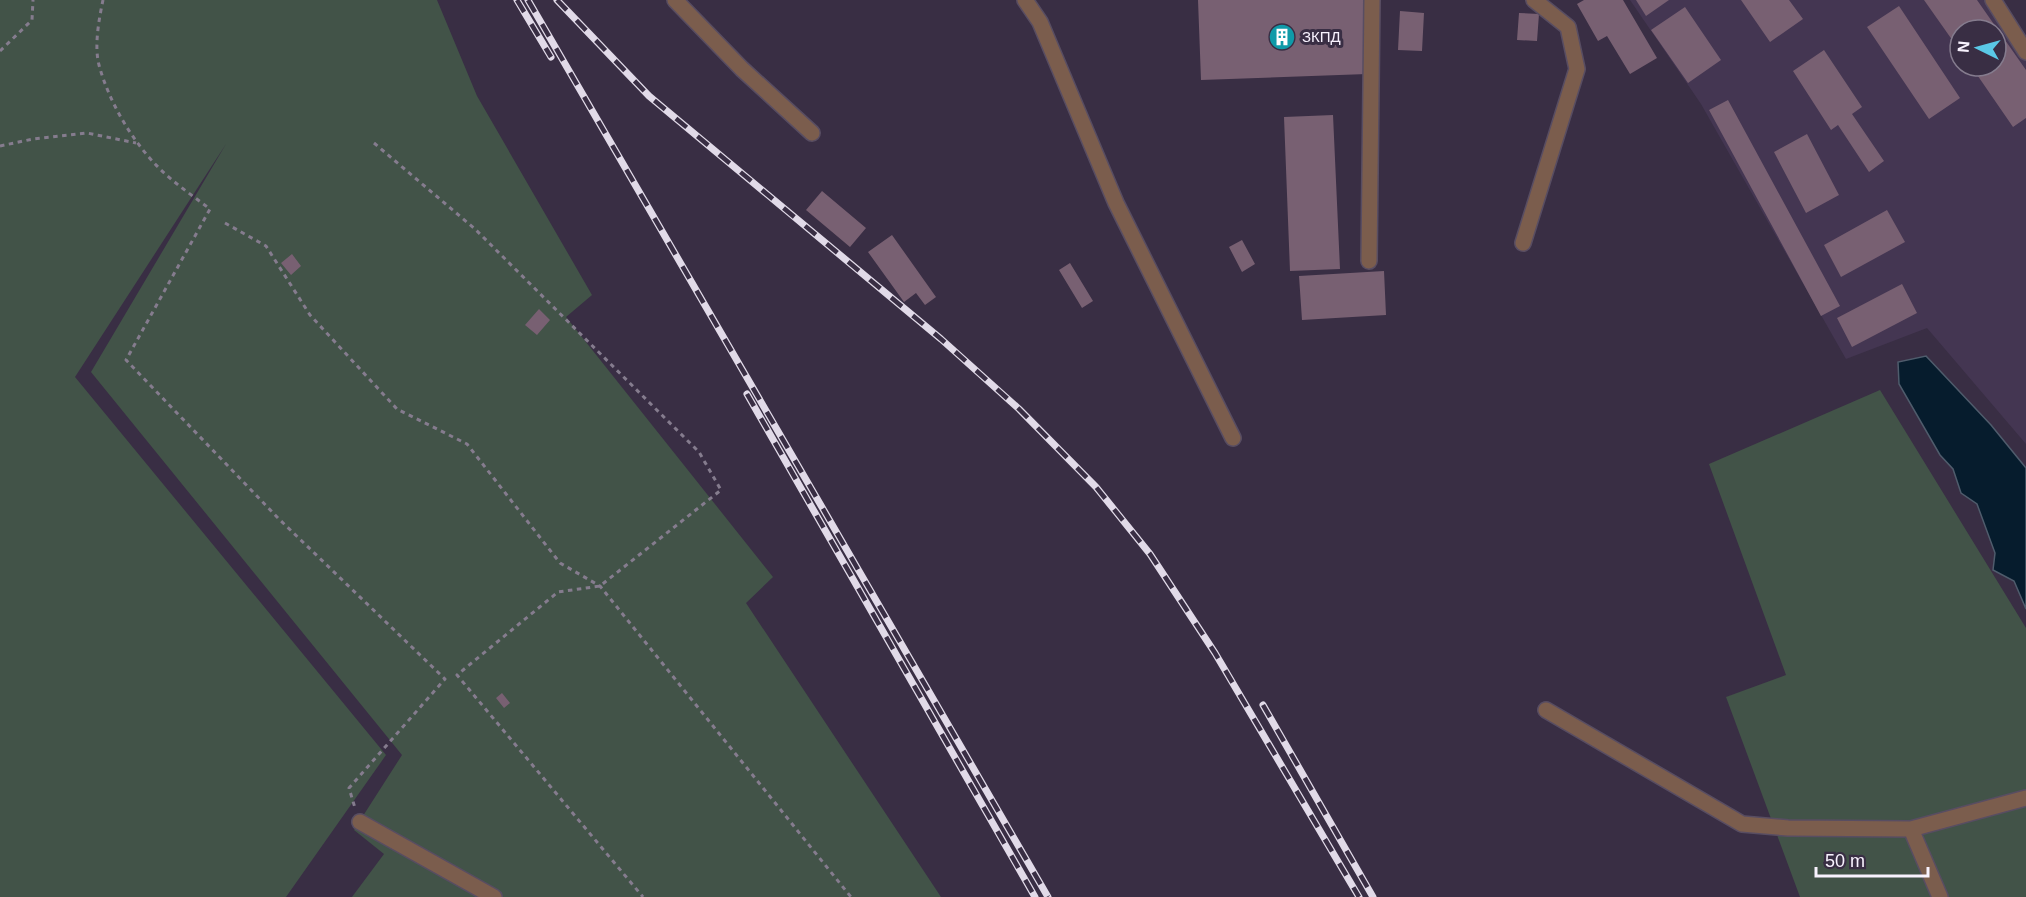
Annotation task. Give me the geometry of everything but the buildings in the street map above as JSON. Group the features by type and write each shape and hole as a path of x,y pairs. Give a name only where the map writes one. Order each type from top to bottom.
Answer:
{"lane":[{"path":"675,0 742,69 812,133"},
{"path":"1025,0 1040,22 1116,203 1233,438"},
{"path":"1369,261 1372,0"},
{"path":"1523,243 1577,69 1568,27 1534,0"},
{"path":"1993,0 2026,52"},
{"path":"1546,710 1742,824 1788,828 1911,829 2026,798"},
{"path":"360,822 494,897"},
{"path":"1911,829 1940,897"}],"path":[{"path":"0,51 32,20 33,0"},
{"path":"103,0 99,18 98,63 111,97 136,143 160,170 210,209 126,360 279,519 445,679 349,788 360,822"},
{"path":"0,146 33,139 87,133 136,143"},
{"path":"374,143 475,229 699,452 721,490 600,586 558,592 457,675 643,897"},
{"path":"225,223 266,246 310,315 397,409 467,444 560,562 600,586 851,897"}],"shaded area":[{"path":"1630,0 1984,0 1997,18 1948,18 1948,78 2008,78 2008,34 2026,60 2026,444 1927,328 1846,359 1701,104"}],"green space":[{"path":"0,0 437,0 477,96 592,295 566,317 773,577 746,603 941,897 352,897 384,854 354,830 402,755 91,372 226,144 75,377 386,755 286,897 0,897"},
{"path":"1880,390 2026,628 2026,897 1800,897 1726,697 1786,675 1709,464"}],"water":[{"path":"1926,356 1991,425 2026,468 2026,609 2014,581 1993,570 1995,553 1977,504 1961,493 1953,469 1940,455 1899,384 1898,362"}],"railway":[{"path":"517,0 551,57"},
{"path":"528,0 1048,897"},
{"path":"557,0 649,96 941,339 1019,409 1096,487 1150,554 1215,653 1359,897"},
{"path":"747,394 1035,897"},
{"path":"1263,705 1373,897"}],"place":[{"name":"ЗКПД","path":"1282,37"}]}
